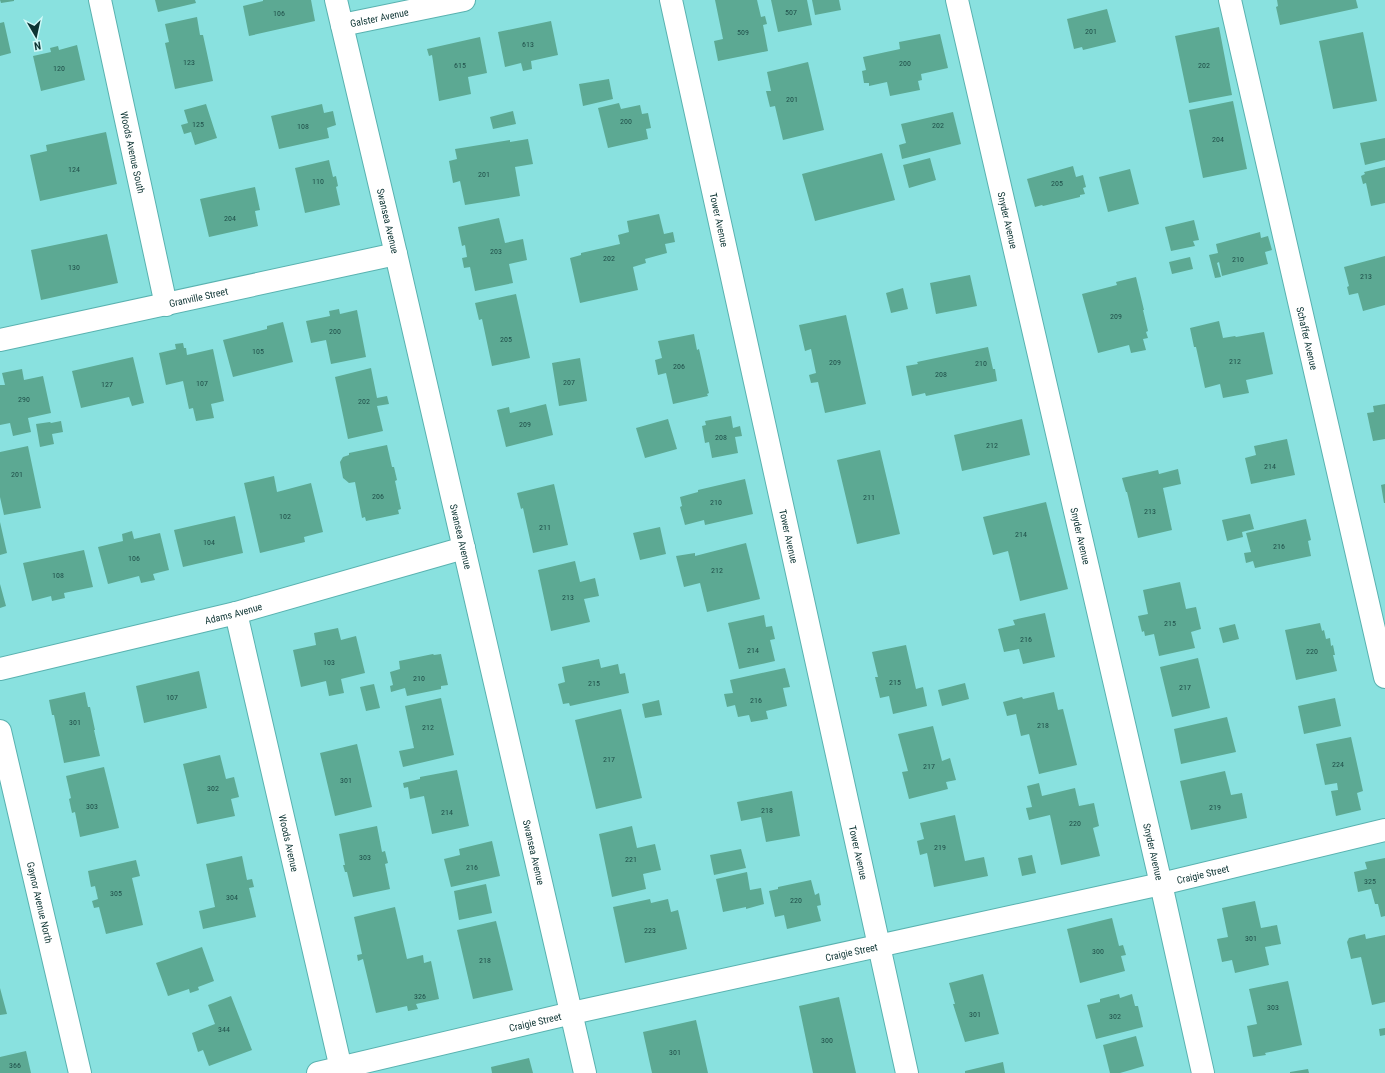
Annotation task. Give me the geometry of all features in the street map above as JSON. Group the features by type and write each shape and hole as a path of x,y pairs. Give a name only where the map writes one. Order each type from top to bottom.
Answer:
{"street":[{"name":"Woods Avenue South","path":"100,0 166,305"},
{"name":"Swansea Avenue","path":"336,0 585,1073"},
{"name":"Galster Avenue","path":"342,25 464,0"},
{"name":"Tower Avenue","path":"670,0 907,1073"},
{"name":"Snyder Avenue","path":"957,0 1161,884 1202,1073"},
{"name":"Schaffer Avenue","path":"1230,0 1385,677"},
{"name":"Granville Street","path":"0,340 396,254"},
{"name":"Adams Avenue","path":"0,669 236,613 464,548"},
{"name":"Woods Avenue","path":"236,613 341,1070"},
{"name":"Gaynor Avenue North","path":"0,731 80,1073"},
{"name":"Craigie Street","path":"318,1073 341,1070 572,1013 1161,884 1385,830"}],"building":[{"path":"0,0 14,0 14,1 1,3"},
{"path":"155,0 195,0 196,3 158,12"},
{"path":"263,0 311,0 315,21 249,36 243,6"},
{"path":"715,0 757,0 761,17 765,16 767,24 763,25 768,51 718,61 714,41 723,39"},
{"path":"771,0 807,0 812,25 778,32"},
{"path":"812,0 839,0 841,10 815,15"},
{"path":"1277,0 1356,0 1358,8 1280,25 1276,7 1278,6"},
{"path":"1107,9 1116,42 1083,50 1082,47 1074,49 1067,19"},
{"path":"197,17 200,35 203,35 213,81 175,89 165,43 169,42 165,24"},
{"path":"551,21 558,55 531,61 532,69 523,71 521,63 505,67 498,32"},
{"path":"4,22 11,53 0,56 0,23"},
{"path":"1219,27 1232,95 1189,103 1175,36"},
{"path":"1363,32 1377,101 1333,109 1319,41"},
{"path":"940,34 948,68 921,74 922,80 918,81 920,90 890,96 887,82 869,86 869,83 864,83 862,71 866,70 863,57 900,49 899,42"},
{"path":"480,37 487,73 468,77 471,94 439,101 432,55 429,56 427,49"},
{"path":"77,45 85,80 41,91 33,56 51,52 50,48 58,46 59,50"},
{"path":"808,62 824,130 783,140 775,106 770,107 766,91 771,91 767,72"},
{"path":"609,79 613,99 583,106 579,84"},
{"path":"1233,101 1247,169 1203,178 1189,110"},
{"path":"619,103 621,109 640,105 642,114 648,113 651,128 646,129 648,139 608,148 598,108"},
{"path":"206,104 217,138 195,145 191,132 184,134 181,125 188,123 184,110"},
{"path":"322,104 324,113 333,111 336,125 327,128 329,138 279,149 271,116"},
{"path":"513,111 516,124 493,129 490,117"},
{"path":"953,112 961,144 902,159 899,145 906,143 901,124"},
{"path":"106,132 117,184 40,201 30,155 47,151 46,145"},
{"path":"1385,138 1385,160 1365,165 1360,143"},
{"path":"528,139 533,164 515,167 520,196 465,205 460,181 453,183 449,161 457,159 455,149 510,140 510,142"},
{"path":"882,153 895,200 815,221 802,174"},
{"path":"930,158 936,180 909,188 903,165"},
{"path":"329,160 333,177 336,176 338,186 336,187 340,205 305,213 295,168"},
{"path":"1073,166 1076,177 1083,175 1086,187 1083,188 1085,194 1080,195 1080,197 1035,207 1027,179"},
{"path":"1385,167 1385,203 1371,206 1366,183 1363,184 1361,176 1365,174 1364,172"},
{"path":"1130,169 1139,204 1108,212 1099,177"},
{"path":"255,187 260,210 255,211 258,226 209,237 200,199"},
{"path":"659,214 664,234 673,232 675,242 665,244 667,253 645,259 646,263 633,267 638,290 580,303 570,258 581,255 581,253 620,244 618,235 629,232 627,221"},
{"path":"499,218 505,243 523,239 527,260 509,264 513,283 475,291 470,267 464,268 462,258 467,257 465,245 462,246 458,227"},
{"path":"1194,220 1199,240 1193,241 1195,246 1171,251 1165,227"},
{"path":"1260,232 1261,238 1268,236 1272,250 1265,252 1268,264 1222,276 1219,262 1217,263 1221,277 1215,278 1209,255 1218,253 1216,244"},
{"path":"107,234 118,283 41,300 31,250"},
{"path":"1385,256 1385,305 1363,311 1358,293 1349,295 1347,287 1349,286 1344,267"},
{"path":"1190,257 1193,269 1172,274 1169,262"},
{"path":"970,275 977,306 936,314 930,283"},
{"path":"1136,277 1148,331 1146,332 1148,338 1143,339 1146,350 1131,353 1129,345 1098,353 1082,294 1117,285 1116,282"},
{"path":"903,288 908,309 891,313 886,293"},
{"path":"516,294 530,358 492,366 482,319 479,320 475,303"},
{"path":"339,309 340,314 357,310 366,357 331,364 326,340 311,343 306,321 330,316 329,311"},
{"path":"846,315 866,404 825,413 818,382 811,383 809,375 816,373 811,349 805,351 799,325"},
{"path":"1219,321 1223,338 1264,332 1273,374 1246,380 1249,393 1223,398 1220,384 1205,388 1196,347 1194,347 1190,328"},
{"path":"283,322 293,362 233,377 223,340 267,329 267,326"},
{"path":"694,334 709,393 707,394 708,396 673,404 666,373 658,375 655,360 662,358 658,341"},
{"path":"183,343 184,348 186,348 187,355 213,349 224,401 211,404 214,418 196,421 193,408 189,409 183,381 166,385 159,353 176,349 175,344"},
{"path":"988,347 997,381 926,396 925,393 912,396 906,366 918,364 917,362"},
{"path":"133,357 144,403 132,406 129,397 81,408 72,371"},
{"path":"580,358 587,401 559,406 552,363"},
{"path":"371,368 377,398 387,396 389,404 377,406 383,431 348,439 335,377"},
{"path":"22,369 24,380 43,376 51,413 28,418 31,432 13,436 10,423 0,425 0,385 5,385 2,373"},
{"path":"546,404 553,435 506,447 497,410 509,407 510,413"},
{"path":"1385,404 1385,439 1373,441 1367,413 1374,412 1373,406"},
{"path":"731,416 733,428 740,426 742,436 735,437 738,453 712,458 709,442 705,443 702,426 706,425 705,421"},
{"path":"668,419 677,449 645,458 636,428"},
{"path":"1022,419 1030,455 962,471 954,435"},
{"path":"61,421 63,432 52,434 54,444 40,447 36,424"},
{"path":"1287,439 1295,475 1251,484 1245,458 1256,455 1254,446"},
{"path":"387,445 392,467 394,467 397,480 395,481 401,509 398,510 399,514 366,521 365,517 362,518 355,482 349,483 343,478 340,462 343,457 349,455 349,453"},
{"path":"28,446 41,508 4,515 0,497 0,452"},
{"path":"880,450 900,534 857,544 837,460"},
{"path":"1178,469 1181,484 1163,488 1172,530 1138,538 1127,492 1122,478 1158,470 1159,474"},
{"path":"274,476 277,492 311,483 323,532 304,537 305,542 260,553 244,483"},
{"path":"745,479 753,514 705,525 704,520 685,525 680,507 682,506 680,497 698,492 698,490"},
{"path":"554,484 568,545 533,553 523,508 521,509 517,493"},
{"path":"1385,484 1385,503 1384,503 1381,485"},
{"path":"1046,502 1068,589 1020,601 1008,551 993,555 983,517"},
{"path":"1250,514 1254,529 1242,532 1243,537 1227,541 1222,520"},
{"path":"235,516 243,553 183,567 174,530"},
{"path":"1306,519 1311,540 1308,541 1311,556 1255,568 1253,561 1246,563 1244,553 1251,552 1246,533"},
{"path":"0,522 7,553 0,555"},
{"path":"660,527 666,554 640,560 633,533"},
{"path":"132,531 134,539 160,533 169,570 153,574 155,580 141,583 139,576 108,584 98,547 123,541 122,534"},
{"path":"746,543 760,599 707,612 700,583 684,587 676,556 695,553 695,556"},
{"path":"84,550 93,587 64,593 65,598 52,601 51,596 32,601 23,563"},
{"path":"575,561 580,582 595,578 599,596 584,599 590,622 551,631 538,570"},
{"path":"1180,582 1186,609 1196,607 1201,629 1191,632 1195,648 1159,656 1154,634 1145,636 1144,631 1142,632 1138,616 1148,614 1143,590"},
{"path":"0,584 6,606 0,608"},
{"path":"1045,613 1055,657 1023,664 1019,649 1004,652 998,629 1015,625 1013,620"},
{"path":"764,615 766,627 772,626 775,639 770,640 775,661 739,669 728,623"},
{"path":"1320,623 1322,631 1324,630 1326,639 1330,638 1331,646 1333,645 1335,655 1333,655 1337,671 1296,680 1285,630"},
{"path":"1235,624 1239,639 1223,643 1219,628"},
{"path":"338,628 341,640 356,636 365,673 341,679 344,693 329,696 326,681 301,687 293,650 316,645 314,633"},
{"path":"906,645 916,689 923,687 927,706 893,714 889,696 880,698 875,677 878,677 872,652"},
{"path":"433,654 441,654 448,685 441,686 441,689 407,696 405,688 391,692 390,686 393,685 390,672 400,669 399,661"},
{"path":"1198,658 1210,708 1172,717 1160,667"},
{"path":"599,659 601,668 618,664 620,674 625,673 629,693 570,706 569,703 563,704 558,684 565,682 562,667"},
{"path":"785,668 790,687 783,688 787,706 766,711 768,719 751,722 749,715 738,717 735,705 727,707 724,694 733,693 730,680"},
{"path":"199,671 207,708 144,723 136,686"},
{"path":"965,683 969,699 942,706 938,690"},
{"path":"374,684 380,708 366,711 360,687"},
{"path":"85,692 88,707 90,707 100,756 64,763 54,715 52,715 49,700"},
{"path":"1054,692 1058,710 1063,709 1077,765 1039,774 1029,734 1021,736 1016,714 1007,716 1003,702 1022,697 1023,699"},
{"path":"441,698 454,755 403,767 399,751 414,748 405,706"},
{"path":"1335,698 1341,726 1304,734 1298,706"},
{"path":"659,700 662,715 645,718 642,704"},
{"path":"621,709 642,798 596,809 575,720"},
{"path":"1227,717 1236,752 1181,764 1174,729"},
{"path":"933,726 942,761 950,758 956,780 946,782 948,789 909,799 902,772 908,771 898,734"},
{"path":"1351,737 1363,791 1357,793 1361,810 1336,816 1331,791 1338,790 1337,783 1325,785 1316,744"},
{"path":"357,744 372,807 335,816 320,753"},
{"path":"220,755 226,779 234,777 239,797 231,799 235,816 197,824 183,764"},
{"path":"104,767 119,828 80,837 75,812 72,813 69,799 71,798 66,776"},
{"path":"457,770 469,826 432,834 424,796 410,799 408,787 404,788 403,783 420,779 420,777"},
{"path":"1225,771 1231,795 1242,793 1247,818 1191,830 1180,781"},
{"path":"1039,783 1042,796 1075,788 1079,806 1094,803 1099,826 1093,828 1100,856 1061,865 1050,815 1029,820 1026,808 1032,807 1027,786"},
{"path":"792,791 800,836 766,842 761,817 741,821 737,802"},
{"path":"955,815 965,861 984,857 988,876 934,887 927,853 920,855 917,841 924,839 920,823"},
{"path":"377,826 382,852 385,851 388,863 385,864 390,889 353,897 347,872 345,872 343,865 345,865 339,834"},
{"path":"632,826 637,848 655,844 661,870 643,874 646,889 612,897 599,834"},
{"path":"492,841 500,876 451,887 444,859 460,855 459,849"},
{"path":"741,849 746,868 714,875 710,855"},
{"path":"1032,855 1036,873 1022,876 1018,858"},
{"path":"242,856 247,880 252,879 254,887 249,888 256,917 203,929 199,911 215,907 206,864"},
{"path":"1385,858 1385,916 1381,917 1378,904 1375,904 1371,889 1358,892 1354,872 1367,869 1365,862"},
{"path":"136,860 140,876 132,878 143,925 106,934 99,907 94,908 92,901 98,899 95,886 91,887 88,871"},
{"path":"747,872 750,890 761,888 764,904 746,909 746,907 723,912 716,879"},
{"path":"811,880 815,895 819,893 821,905 817,906 821,921 787,929 784,915 775,917 769,891 778,889 778,887"},
{"path":"486,884 492,913 459,920 454,891"},
{"path":"650,899 651,903 668,899 671,912 678,910 687,949 625,963 613,907"},
{"path":"1255,901 1261,928 1277,925 1281,944 1265,947 1269,965 1235,973 1232,960 1222,962 1217,939 1228,937 1222,908"},
{"path":"395,907 407,959 423,955 424,963 431,961 439,999 416,1004 418,1009 408,1011 407,1006 376,1013 363,959 358,961 357,955 362,954 354,917"},
{"path":"1112,918 1119,946 1123,945 1126,955 1121,956 1125,971 1080,983 1067,929"},
{"path":"496,921 513,990 473,999 457,930"},
{"path":"1365,934 1366,939 1385,935 1385,1002 1372,1005 1361,957 1351,959 1347,942 1349,938"},
{"path":"202,947 214,981 198,987 199,990 190,993 189,989 168,996 156,963"},
{"path":"983,974 999,1034 965,1042 953,1004 955,1004 949,983"},
{"path":"1288,981 1302,1045 1253,1057 1247,1026 1257,1024 1249,989"},
{"path":"0,988 7,1014 0,1015"},
{"path":"1119,994 1120,998 1132,994 1135,1006 1138,1006 1143,1027 1096,1039 1087,1005 1100,1002 1100,999"},
{"path":"231,996 252,1050 209,1066 203,1050 198,1052 192,1033 215,1024 208,1005"},
{"path":"839,997 856,1073 813,1073 799,1006"},
{"path":"696,1020 708,1073 652,1073 643,1032"},
{"path":"1385,1028 1385,1035 1380,1036 1379,1029"},
{"path":"1136,1036 1144,1066 1120,1073 1110,1073 1103,1045"},
{"path":"26,1051 31,1073 0,1073 0,1057"},
{"path":"529,1058 533,1073 492,1073 491,1067"},
{"path":"1003,1062 1005,1073 965,1073 965,1071"},
{"path":"1308,1069 1309,1073 1290,1073 1290,1072"}]}
